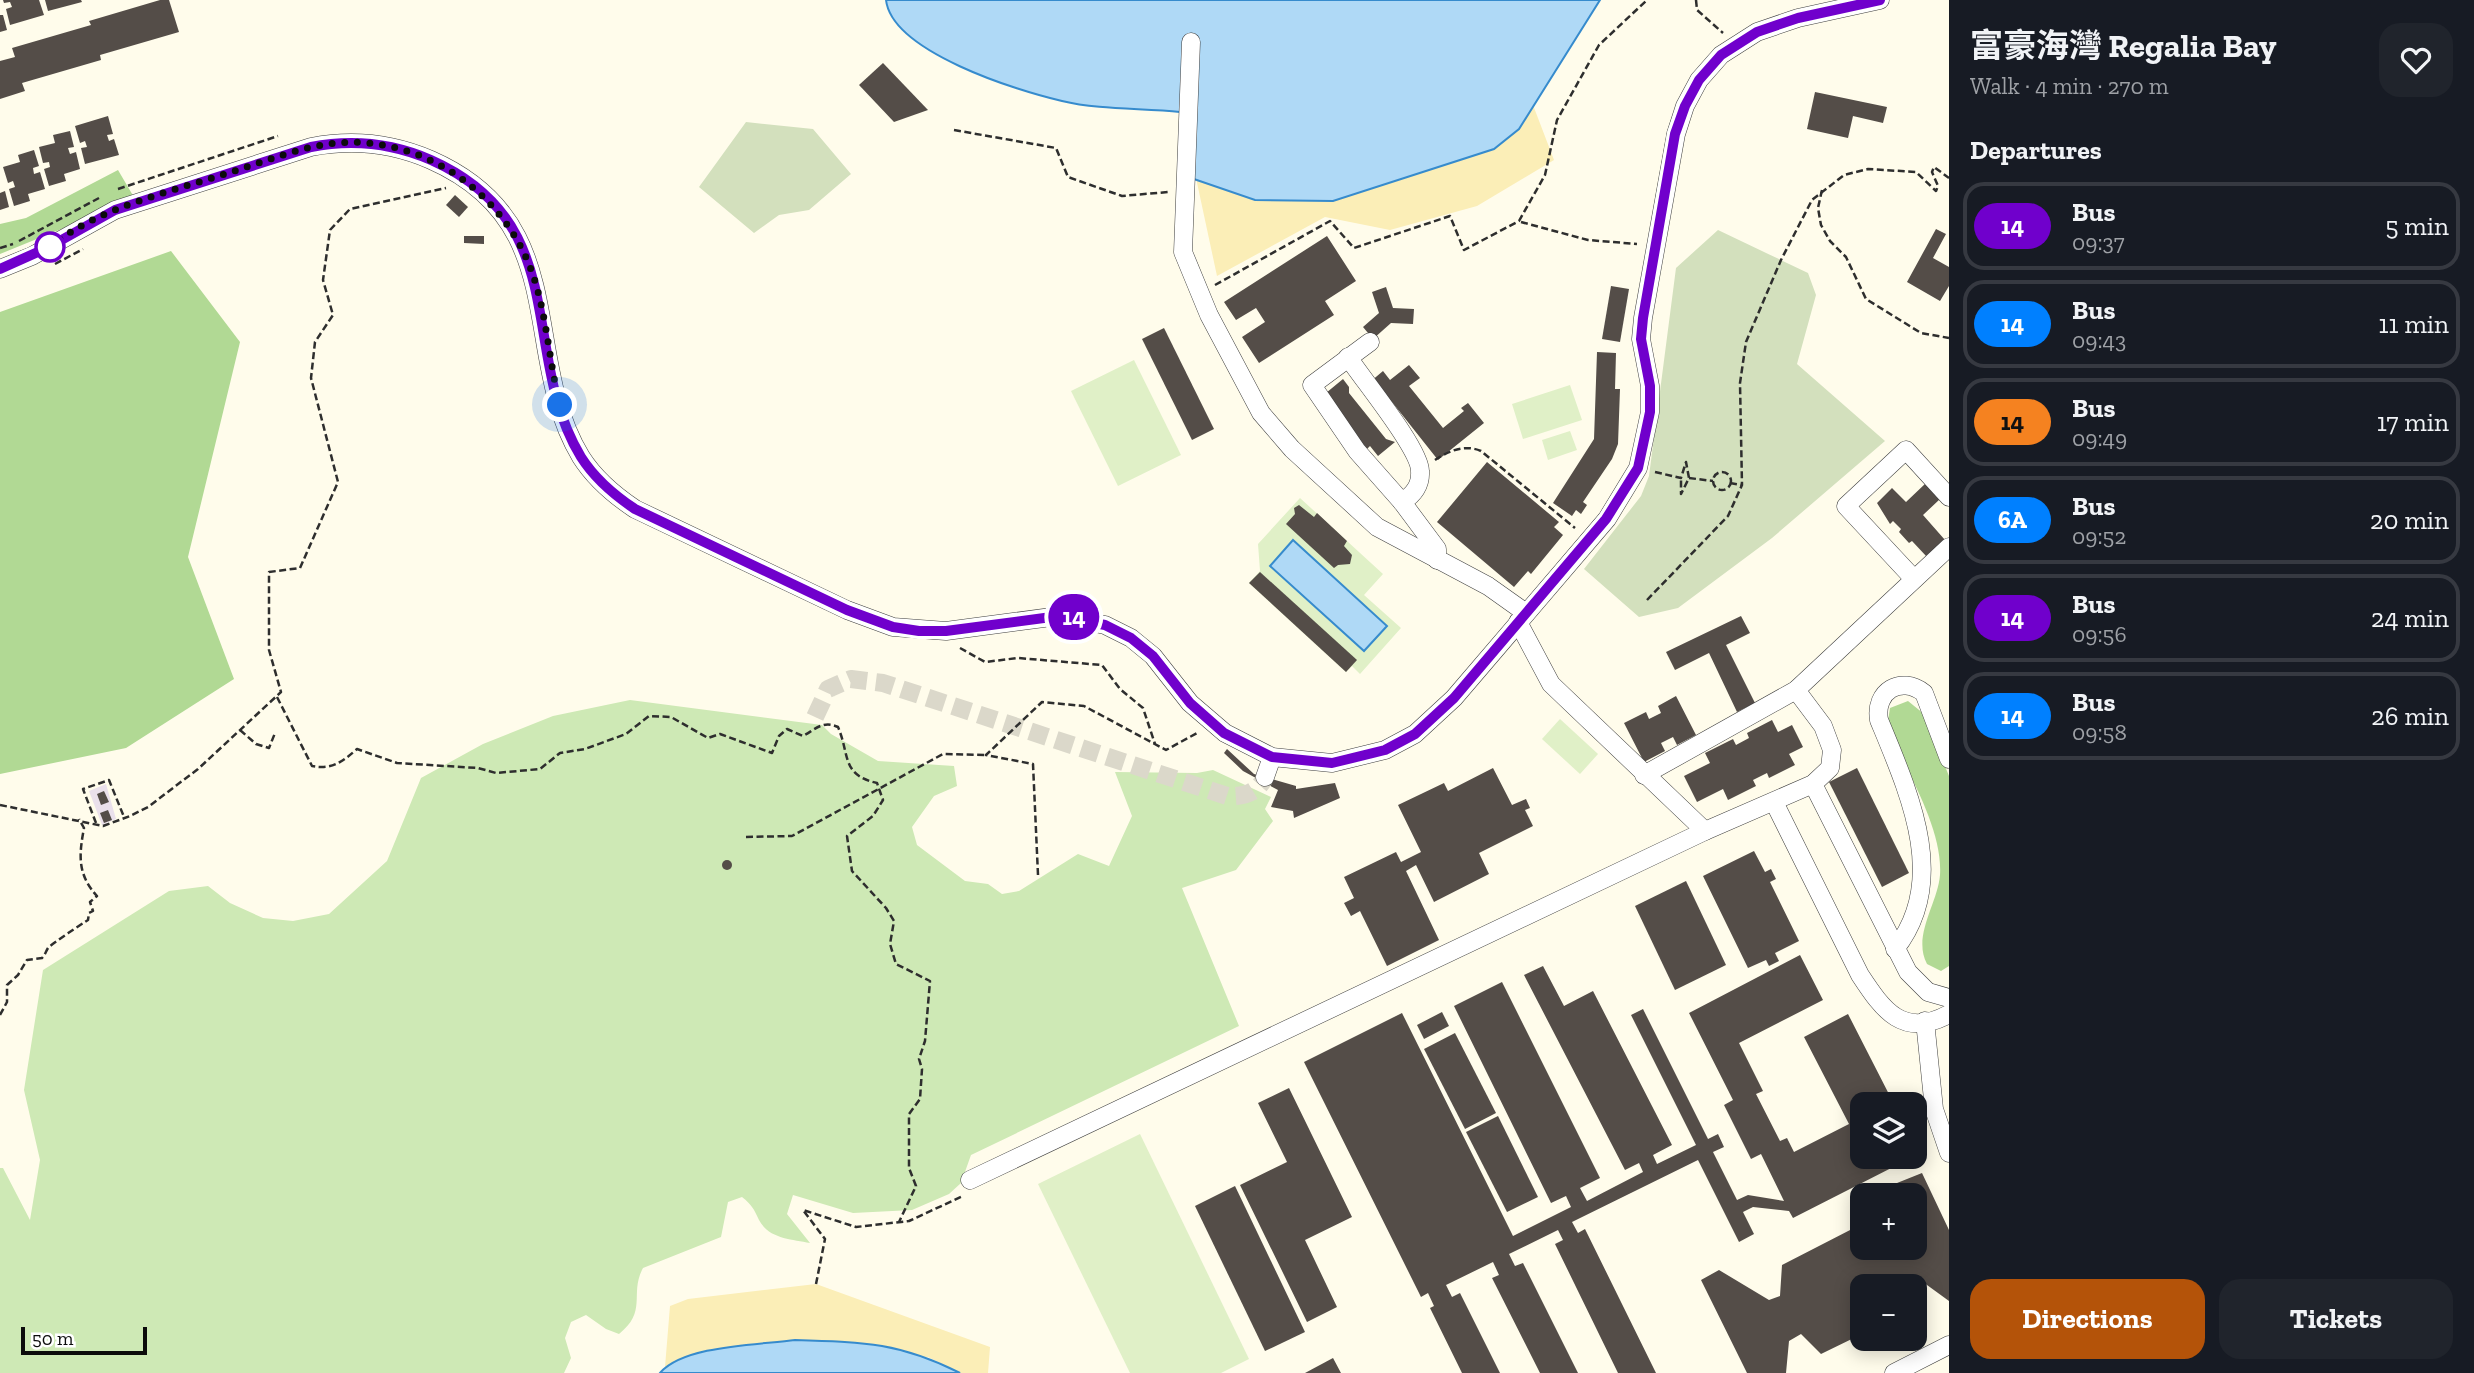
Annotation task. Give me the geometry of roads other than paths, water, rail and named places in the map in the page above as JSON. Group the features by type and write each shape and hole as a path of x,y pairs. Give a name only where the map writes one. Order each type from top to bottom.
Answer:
{"street":[{"path":"0,270 49,247 115,210 324,145 356,142 392,147 433,161 466,180 499,212 523,250 539,294 551,367 566,422 581,457 605,485 648,517 847,610 893,627 932,631 1059,616 1105,625 1131,638 1153,656 1190,703 1213,724 1248,747 1272,757 1332,763 1367,757 1402,742 1443,710 1618,505 1641,459 1651,400 1641,330 1675,134 1692,92 1712,63 1746,37 1790,20 1880,0"},
{"path":"1191,42 1183,191 1183,251 1209,315 1256,405 1273,429 1370,521 1396,539 1488,586 1522,618 1551,684 1705,831"},
{"path":"1370,342 1312,386 1357,451 1402,502 1437,549 1437,560"},
{"path":"1348,358 1411,449 1420,470 1413,495 1402,502"},
{"path":"1914,579 1846,506 1906,450 1949,497"},
{"path":"1644,775 1796,690 1949,547"},
{"path":"1895,949 1922,914 1933,871 1924,827 1879,720 1878,702 1883,694 1899,685 1908,685 1924,693 1949,759"},
{"path":"970,1180 1705,831 1813,784 1830,768 1832,750 1823,726 1796,690"},
{"path":"1265,777 1272,757"},
{"path":"1813,784 1895,949 1916,982 1928,992 1949,999"},
{"path":"1774,802 1860,975 1877,1001 1889,1014 1903,1022 1925,1021 1949,1014"},
{"path":"1925,1021 1934,1109 1949,1153"},
{"path":"1894,1373 1949,1345"}],"water":[{"path":"886,0 1600,0 1519,129 1494,149 1333,201 1255,200 1188,177 1197,36 1187,37 1180,112 1091,106 1017,88 960,66 910,36 893,19"},
{"path":"1293,540 1387,626 1364,651 1270,566"},
{"path":"795,1340 860,1343 898,1349 960,1373 660,1373 671,1364 704,1352"}],"tunnel":[{"path":"815,717 828,689 851,679 883,683 1227,796 1249,793 1258,787 1265,777"}]}
